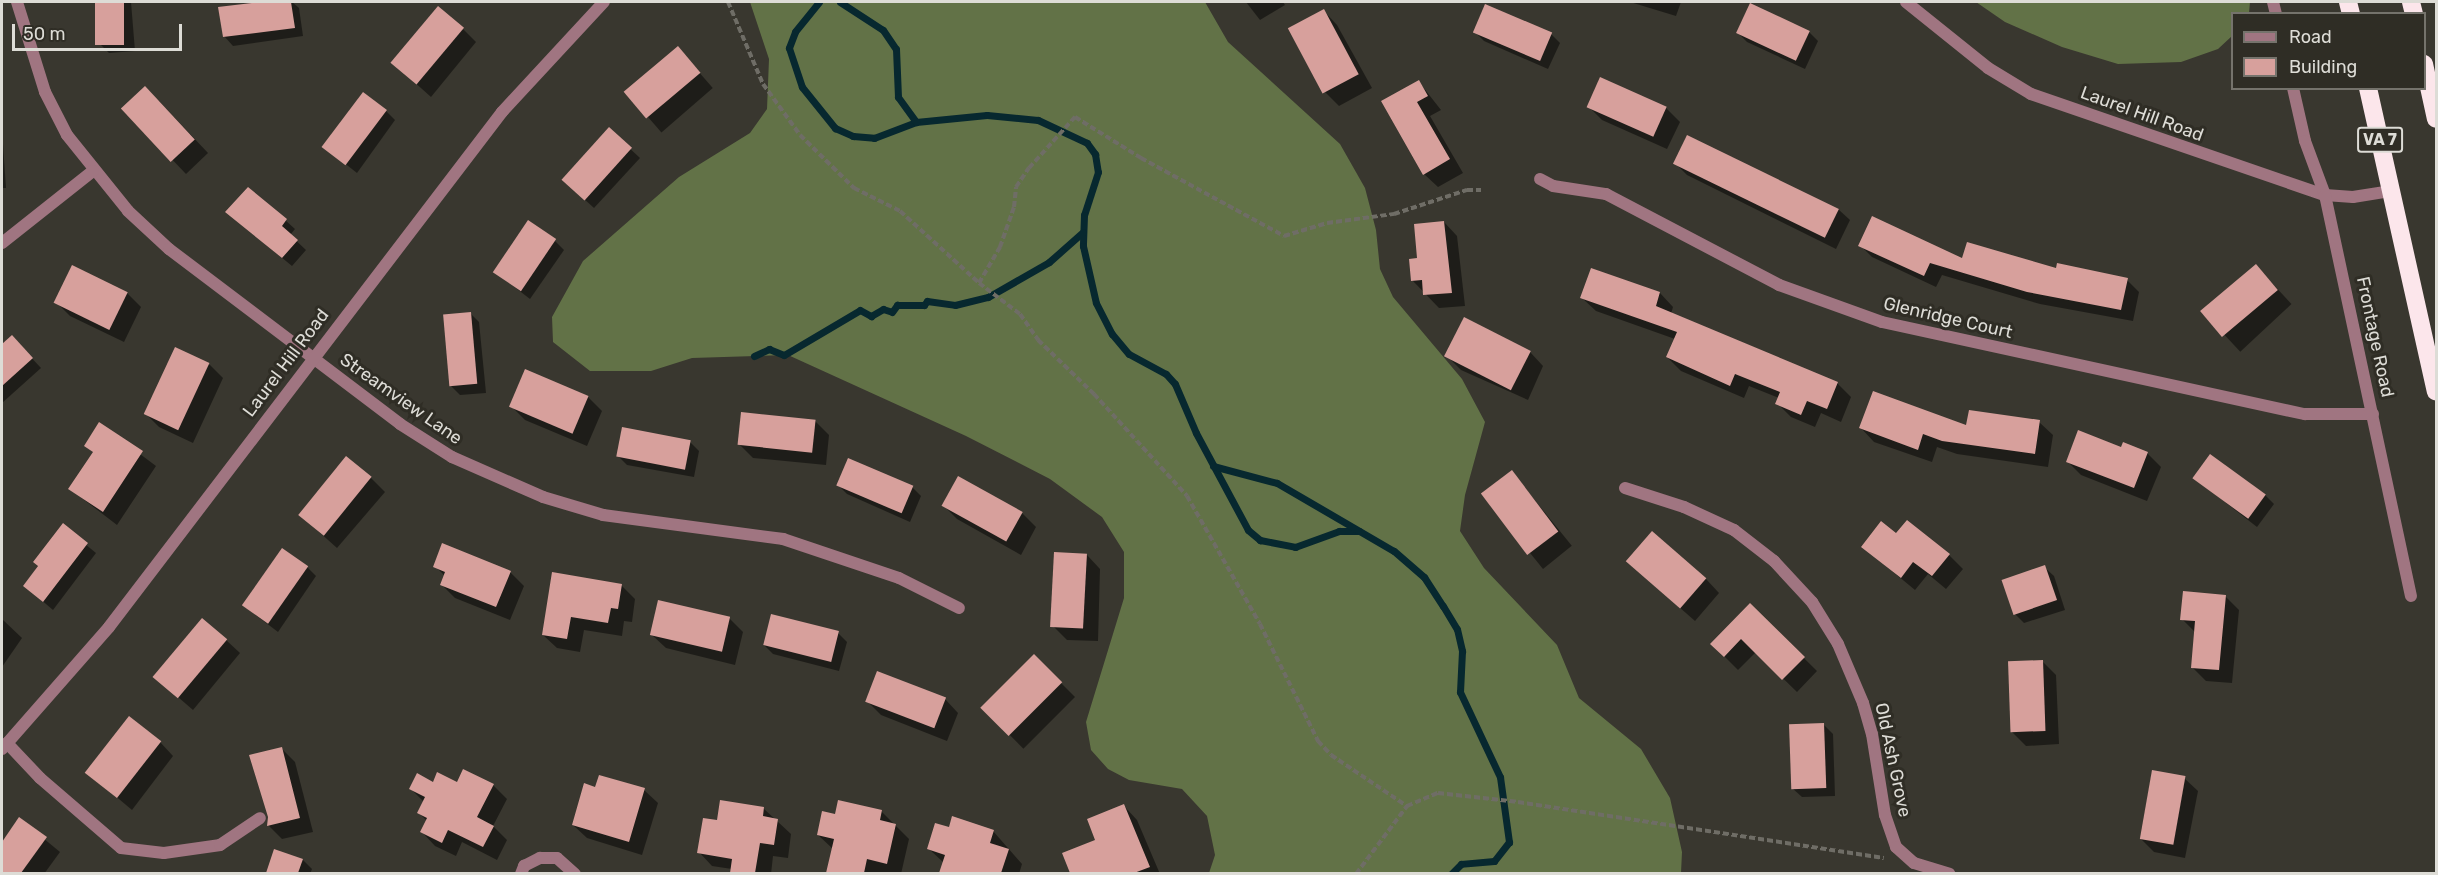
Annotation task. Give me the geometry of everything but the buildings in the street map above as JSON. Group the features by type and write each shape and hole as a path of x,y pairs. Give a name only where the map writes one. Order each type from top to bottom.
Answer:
{"highway":[{"path":"2426,73 2436,119"},
{"name":"VA 7","path":"2368,90 2436,391"}],"street":[{"name":"Streamview Lane","path":"17,2 45,92 67,135 93,171 169,249 312,358 452,457 543,497 613,516 783,539 898,578 959,608"},
{"name":"Laurel Hill Road","path":"4,746 109,627 312,358 502,112 604,2"},
{"name":"Laurel Hill Road","path":"1906,2 1988,68 2031,94 2325,195 2353,197 2392,191"},
{"name":"Frontage Road","path":"2293,90 2305,141 2325,195 2411,596"},
{"path":"2,243 93,171"},
{"name":"Glenridge Court","path":"1540,179 1553,186 1606,194 1779,285 1882,322 2305,414 2373,414"},
{"name":"Old Ash Grove","path":"1625,488 1684,507 1734,530 1774,561 1812,602 1838,644 1863,703 1890,834 1900,852 1914,863"},
{"path":"4,746 121,848 164,853 220,845 260,818"},
{"path":"521,873 524,866 540,858 557,858 575,873"},
{"path":"1914,863 1949,873"}],"path":[{"path":"728,2 763,84 800,135 854,188 900,211 979,283 1003,299 1187,496 1260,624 1318,741 1331,755 1407,806"},
{"path":"979,283 1000,247 1014,207 1016,188 1029,168 1075,117 1141,158 1284,236 1327,223 1394,214 1467,190 1481,190"},
{"path":"1356,873 1407,806 1438,793 1518,802 1914,863"}],"green space":[{"path":"750,2 1205,2 1228,42 1340,144 1365,188 1376,230 1380,269 1393,297 1462,379 1485,422 1465,495 1460,531 1484,568 1557,645 1579,698 1641,749 1670,798 1682,852 1681,873 1209,873 1215,855 1207,816 1182,789 1129,780 1108,769 1091,750 1086,722 1124,598 1124,552 1102,517 1050,479 966,436 788,355 692,358 651,371 590,371 553,342 552,317 583,261 679,177 750,133 767,109 769,59"},
{"path":"1976,2 2250,2 2249,12 2231,12 2231,37 2218,49 2181,62 2118,64 2062,47 2005,22"}],"waterway":[{"path":"819,2 795,32 789,48 802,87 835,128 853,136 874,138 916,122 987,115 1038,120 1087,143 1095,154 1098,172 1084,215 1083,246 1096,303 1112,334 1129,354 1166,374 1175,384 1196,433 1248,530 1260,540 1295,547 1339,531 1359,531"},
{"path":"840,2 883,30 896,49 898,97 916,122"},
{"path":"754,356 769,349 784,355 860,310 871,316 883,309 892,312 897,305 924,305 927,301 955,305 988,297 1049,262 1083,232"},
{"path":"1213,466 1277,483 1394,551 1424,577 1457,629 1462,651 1460,692 1500,777 1509,842 1494,861 1461,864 1451,874"}]}
